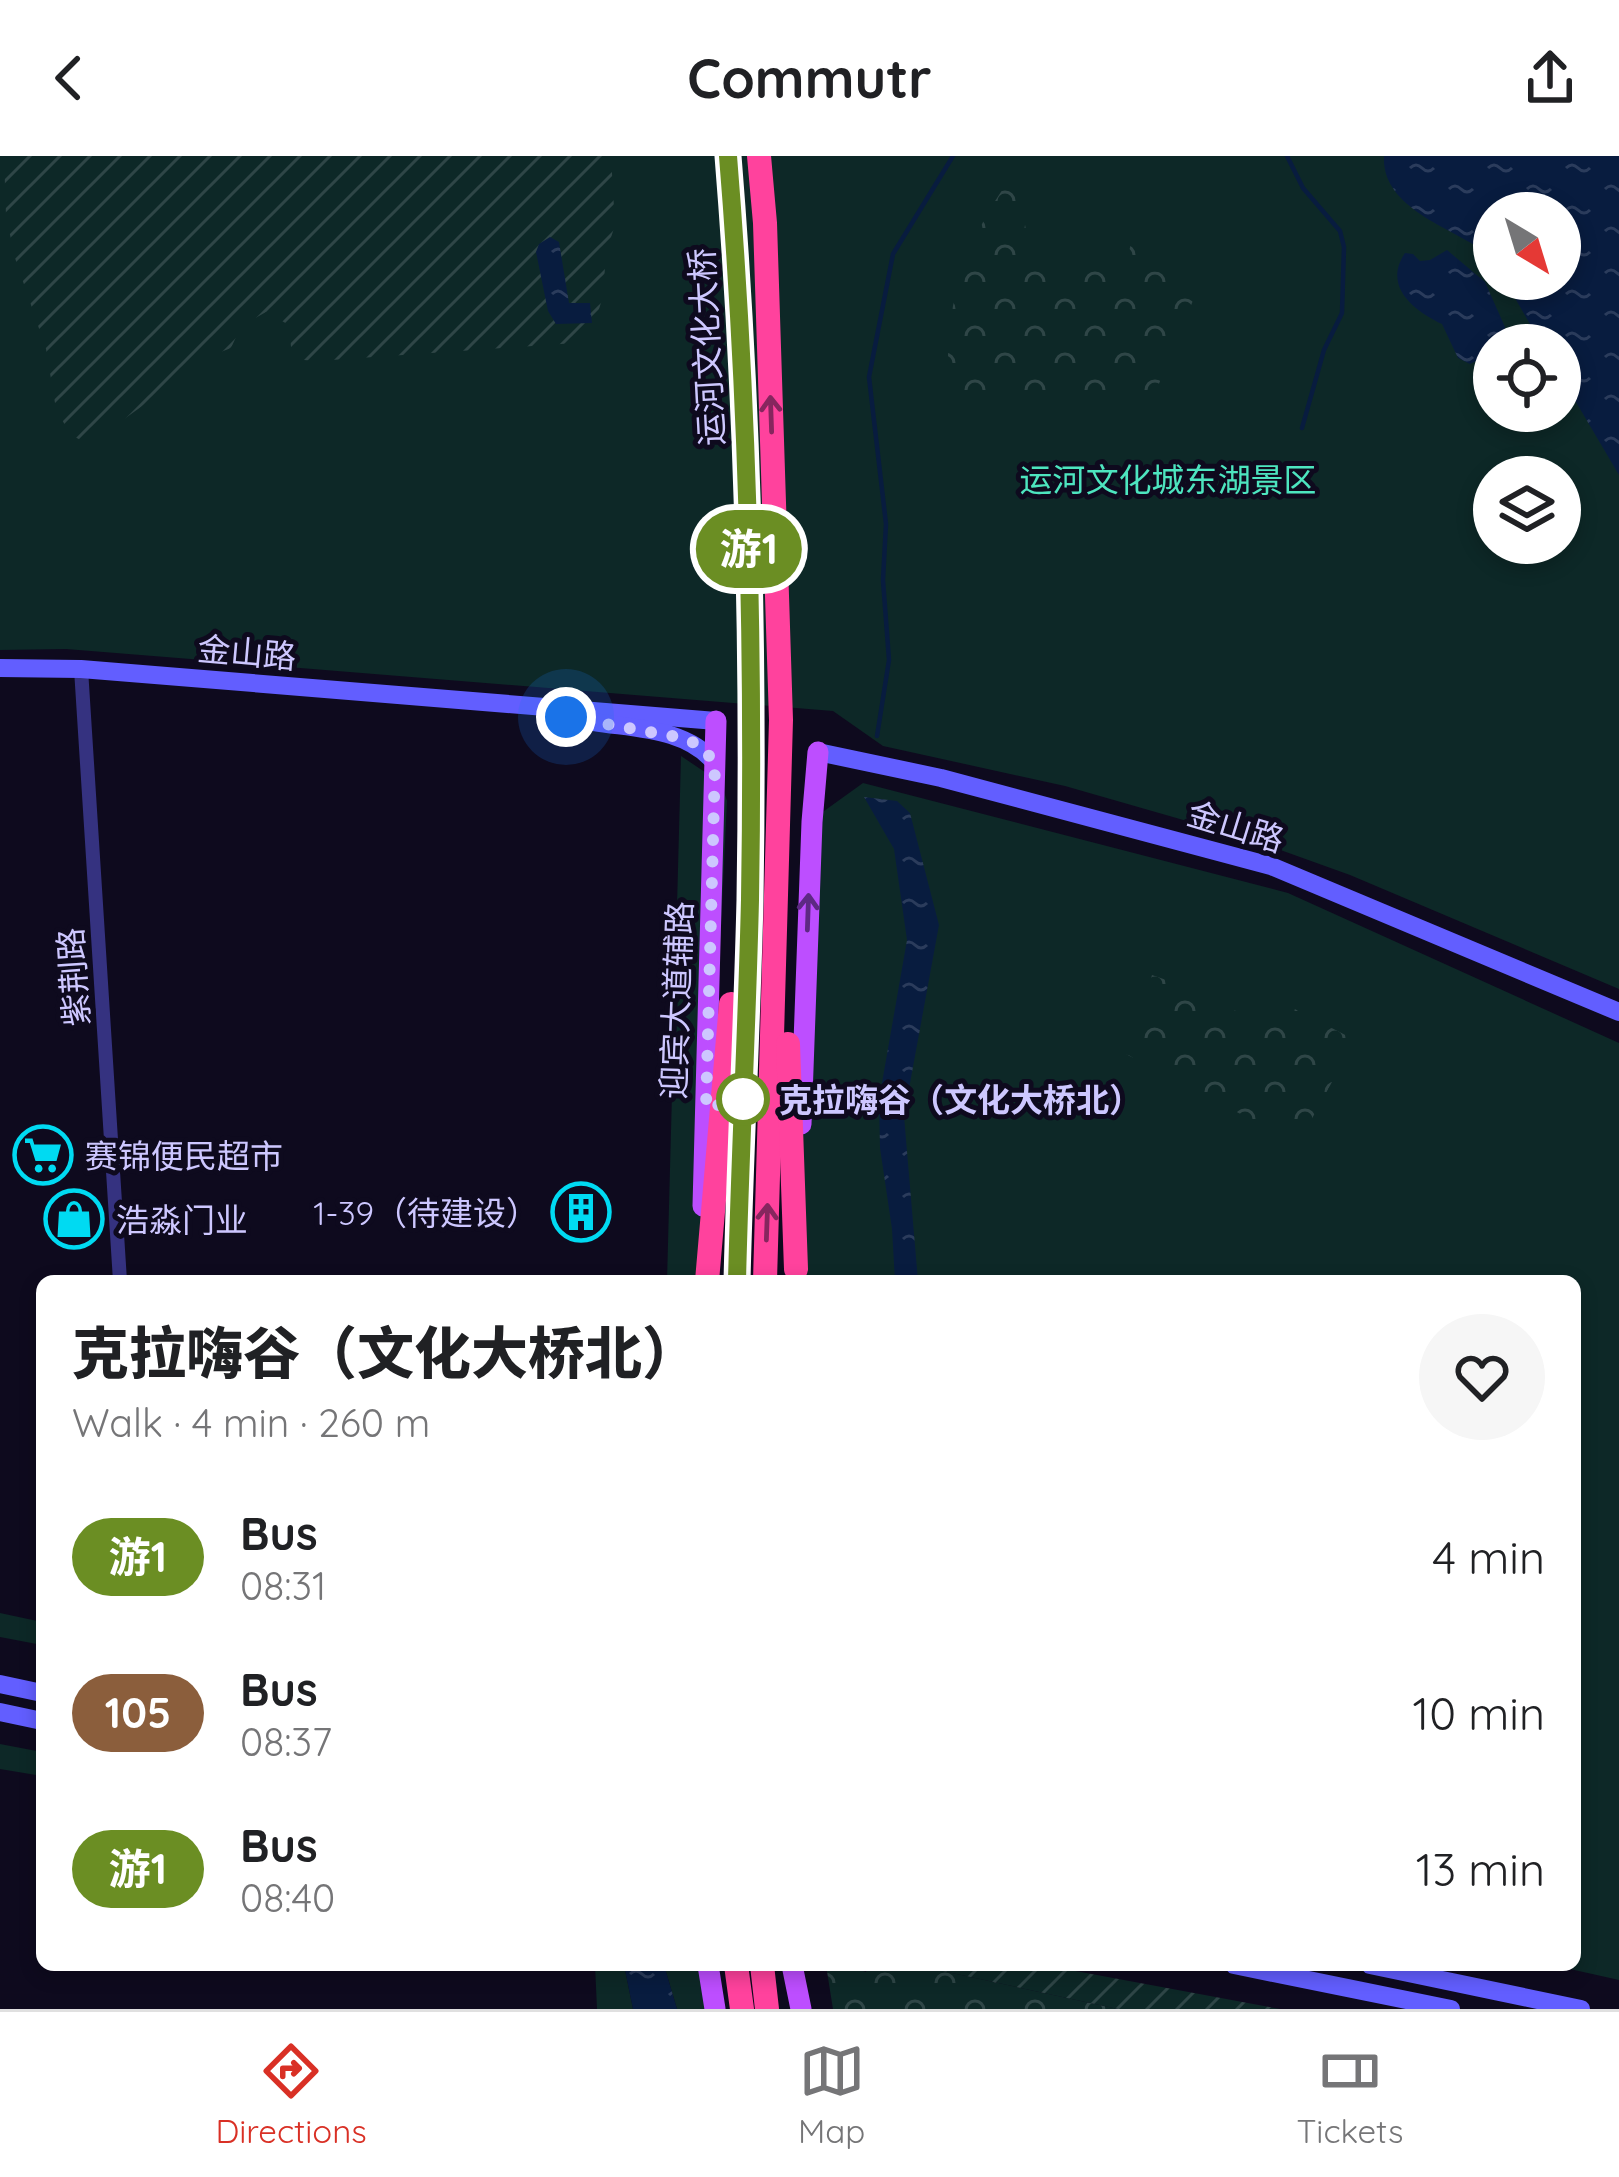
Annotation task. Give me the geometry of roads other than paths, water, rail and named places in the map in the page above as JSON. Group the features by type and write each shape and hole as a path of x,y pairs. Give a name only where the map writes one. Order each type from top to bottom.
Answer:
{"highway":[{"name":"运河文化大桥","path":"728,156 750,648"},
{"name":"运河文化大桥","path":"759,156 779,629"},
{"path":"765,1275 779,629"},
{"path":"779,629 790,733 787,994 796,1275"},
{"path":"736,1275 750,900 750,648"},
{"path":"706,1275 730,1017 750,648"},
{"path":"737,1971 742,2009"},
{"path":"763,1971 767,2009"}],"main road":[{"name":"迎宾大道辅路","path":"705,1275 716,721"},
{"path":"796,1275 818,752"},
{"path":"709,1971 715,2009"},
{"path":"793,1971 801,2009"}],"street":[{"name":"金山路","path":"0,668 81,669 716,721"},
{"name":"紫荆路","path":"81,669 120,1275"},
{"name":"金山路","path":"488,704 684,738 701,746 715,763"},
{"name":"金山路","path":"818,752 962,783 1270,866 1619,1012"},
{"path":"0,1684 36,1692"},
{"path":"0,1712 36,1719"},
{"path":"1264,1971 1451,2009"},
{"path":"1399,1971 1581,2009"}],"water":[{"path":"1384,156 1619,156 1619,475 1581,411 1581,324 1530,324 1516,300 1581,300 1581,192 1473,192 1473,245 1405,202 1386,174"},
{"path":"550,237 559,242 569,303 590,303 592,323 556,324 548,311 536,252"},
{"path":"1447,250 1473,272 1473,300 1493,300 1504,324 1473,324 1470,364 1458,358 1442,324 1412,305 1399,287 1399,265 1405,253 1420,261"},
{"path":"864,797 897,801 910,813 939,925 904,1116 917,1275 895,1275 880,1148 879,1100 907,940 894,849"},
{"path":"625,1971 666,1971 677,2009 633,2009"}],"waterway":[{"path":"877,736 889,660 883,580 886,524 869,377 893,254 953,156"},
{"path":"1287,156 1303,188 1340,231 1344,247 1342,313 1324,350 1302,428"}],"place":[{"name":"克拉嗨谷（文化大桥北）","path":"743,1099"},
{"name":"赛锦便民超市","path":"43,1155"},
{"name":"1-39（待建设）","path":"581,1212"},
{"name":"浩淼门业","path":"74,1219"}],"park label":[{"name":"运河文化城东湖景区","path":"1168,479"}]}
